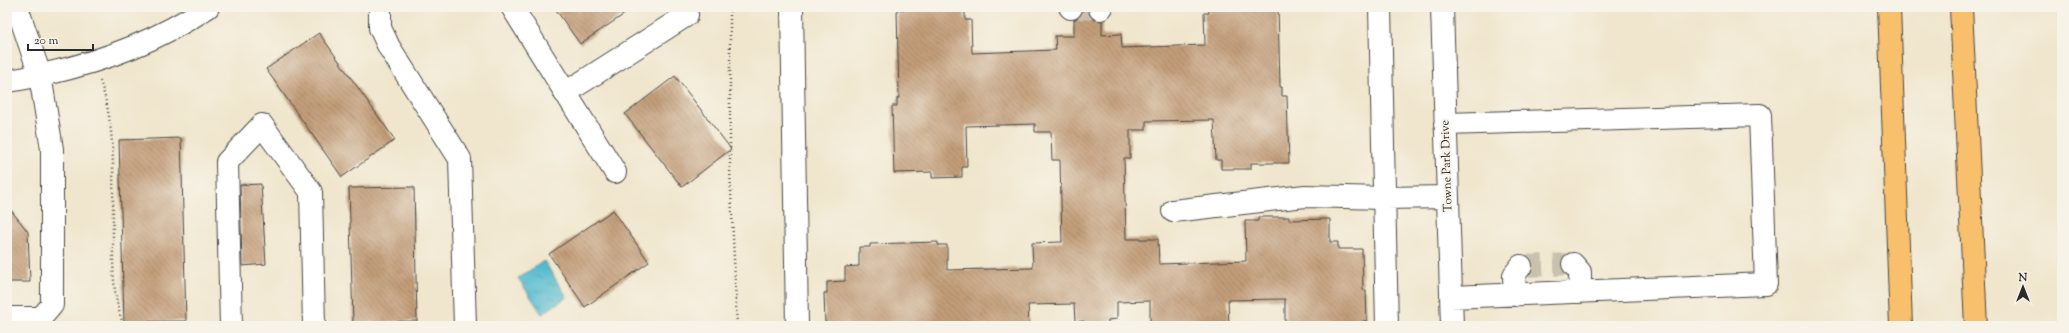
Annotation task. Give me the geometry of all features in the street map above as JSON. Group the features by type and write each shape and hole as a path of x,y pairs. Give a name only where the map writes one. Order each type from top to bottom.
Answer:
{"highway":[{"path":"1889,7 1901,326"},
{"path":"1961,7 1976,326"}],"street":[{"path":"7,318 41,318 52,305 53,163 40,75 17,7"},
{"path":"380,7 380,28 389,47 460,159 465,326"},
{"path":"512,7 615,172"},
{"path":"566,93 687,15 681,7"},
{"path":"792,7 797,326"},
{"path":"1380,7 1388,326"},
{"name":"Towne Park Drive","path":"1442,7 1452,326"},
{"path":"7,81 74,68 138,46 182,25 199,10"},
{"path":"1445,124 1760,115 1766,284 1451,297"},
{"path":"231,326 227,162 262,125 311,192 314,326"},
{"path":"1174,211 1305,196 1384,198 1448,197"},
{"path":"1573,264 1580,272 1580,292"},
{"path":"1515,295 1514,275 1521,266"}],"path":[{"path":"730,7 730,169 737,326"},
{"path":"93,61 108,102 112,155 113,281 116,308 124,326"}],"water":[{"path":"544,261 567,297 542,314 518,278"}],"building":[{"path":"554,7 635,7 580,44"},
{"path":"927,7 965,7 965,20 971,20 972,53 1056,50 1055,36 1074,36 1074,20 1080,17 1083,7 1088,7 1088,13 1091,18 1102,21 1102,35 1121,34 1122,48 1205,45 1204,13 1209,13 1209,7 1278,7 1280,87 1282,87 1282,96 1287,96 1289,163 1251,163 1251,169 1221,169 1221,160 1216,160 1214,120 1146,121 1146,130 1130,130 1130,158 1124,158 1126,239 1158,239 1159,264 1246,261 1245,221 1258,221 1258,217 1289,217 1289,220 1330,219 1330,242 1338,242 1338,249 1362,249 1363,290 1366,290 1367,321 1363,321 1364,326 1285,326 1285,299 1228,300 1229,326 1150,326 1150,301 1117,302 1117,319 1108,320 1108,326 1084,326 1084,321 1075,322 1074,304 1028,305 1029,326 828,326 828,323 825,323 824,293 827,293 827,282 845,281 845,267 859,266 859,247 870,247 870,244 938,242 938,245 947,245 947,270 1033,268 1032,243 1062,242 1060,160 1052,160 1051,132 1035,132 1035,124 966,126 967,167 962,167 962,177 932,178 932,172 894,173 892,106 897,106 897,98 899,98 897,9 927,9"},
{"path":"319,33 395,140 342,177 266,69"},
{"path":"675,76 731,149 682,187 625,114"},
{"path":"181,138 186,321 124,322 119,140"},
{"path":"261,184 266,264 242,266 240,185"},
{"path":"414,187 417,321 353,323 349,188"},
{"path":"7,205 28,232 30,282 7,282"},
{"path":"613,210 649,262 585,307 549,254"}],"tunnel":[{"path":"1071,8 1100,9"},
{"path":"1521,266 1573,264"}]}
